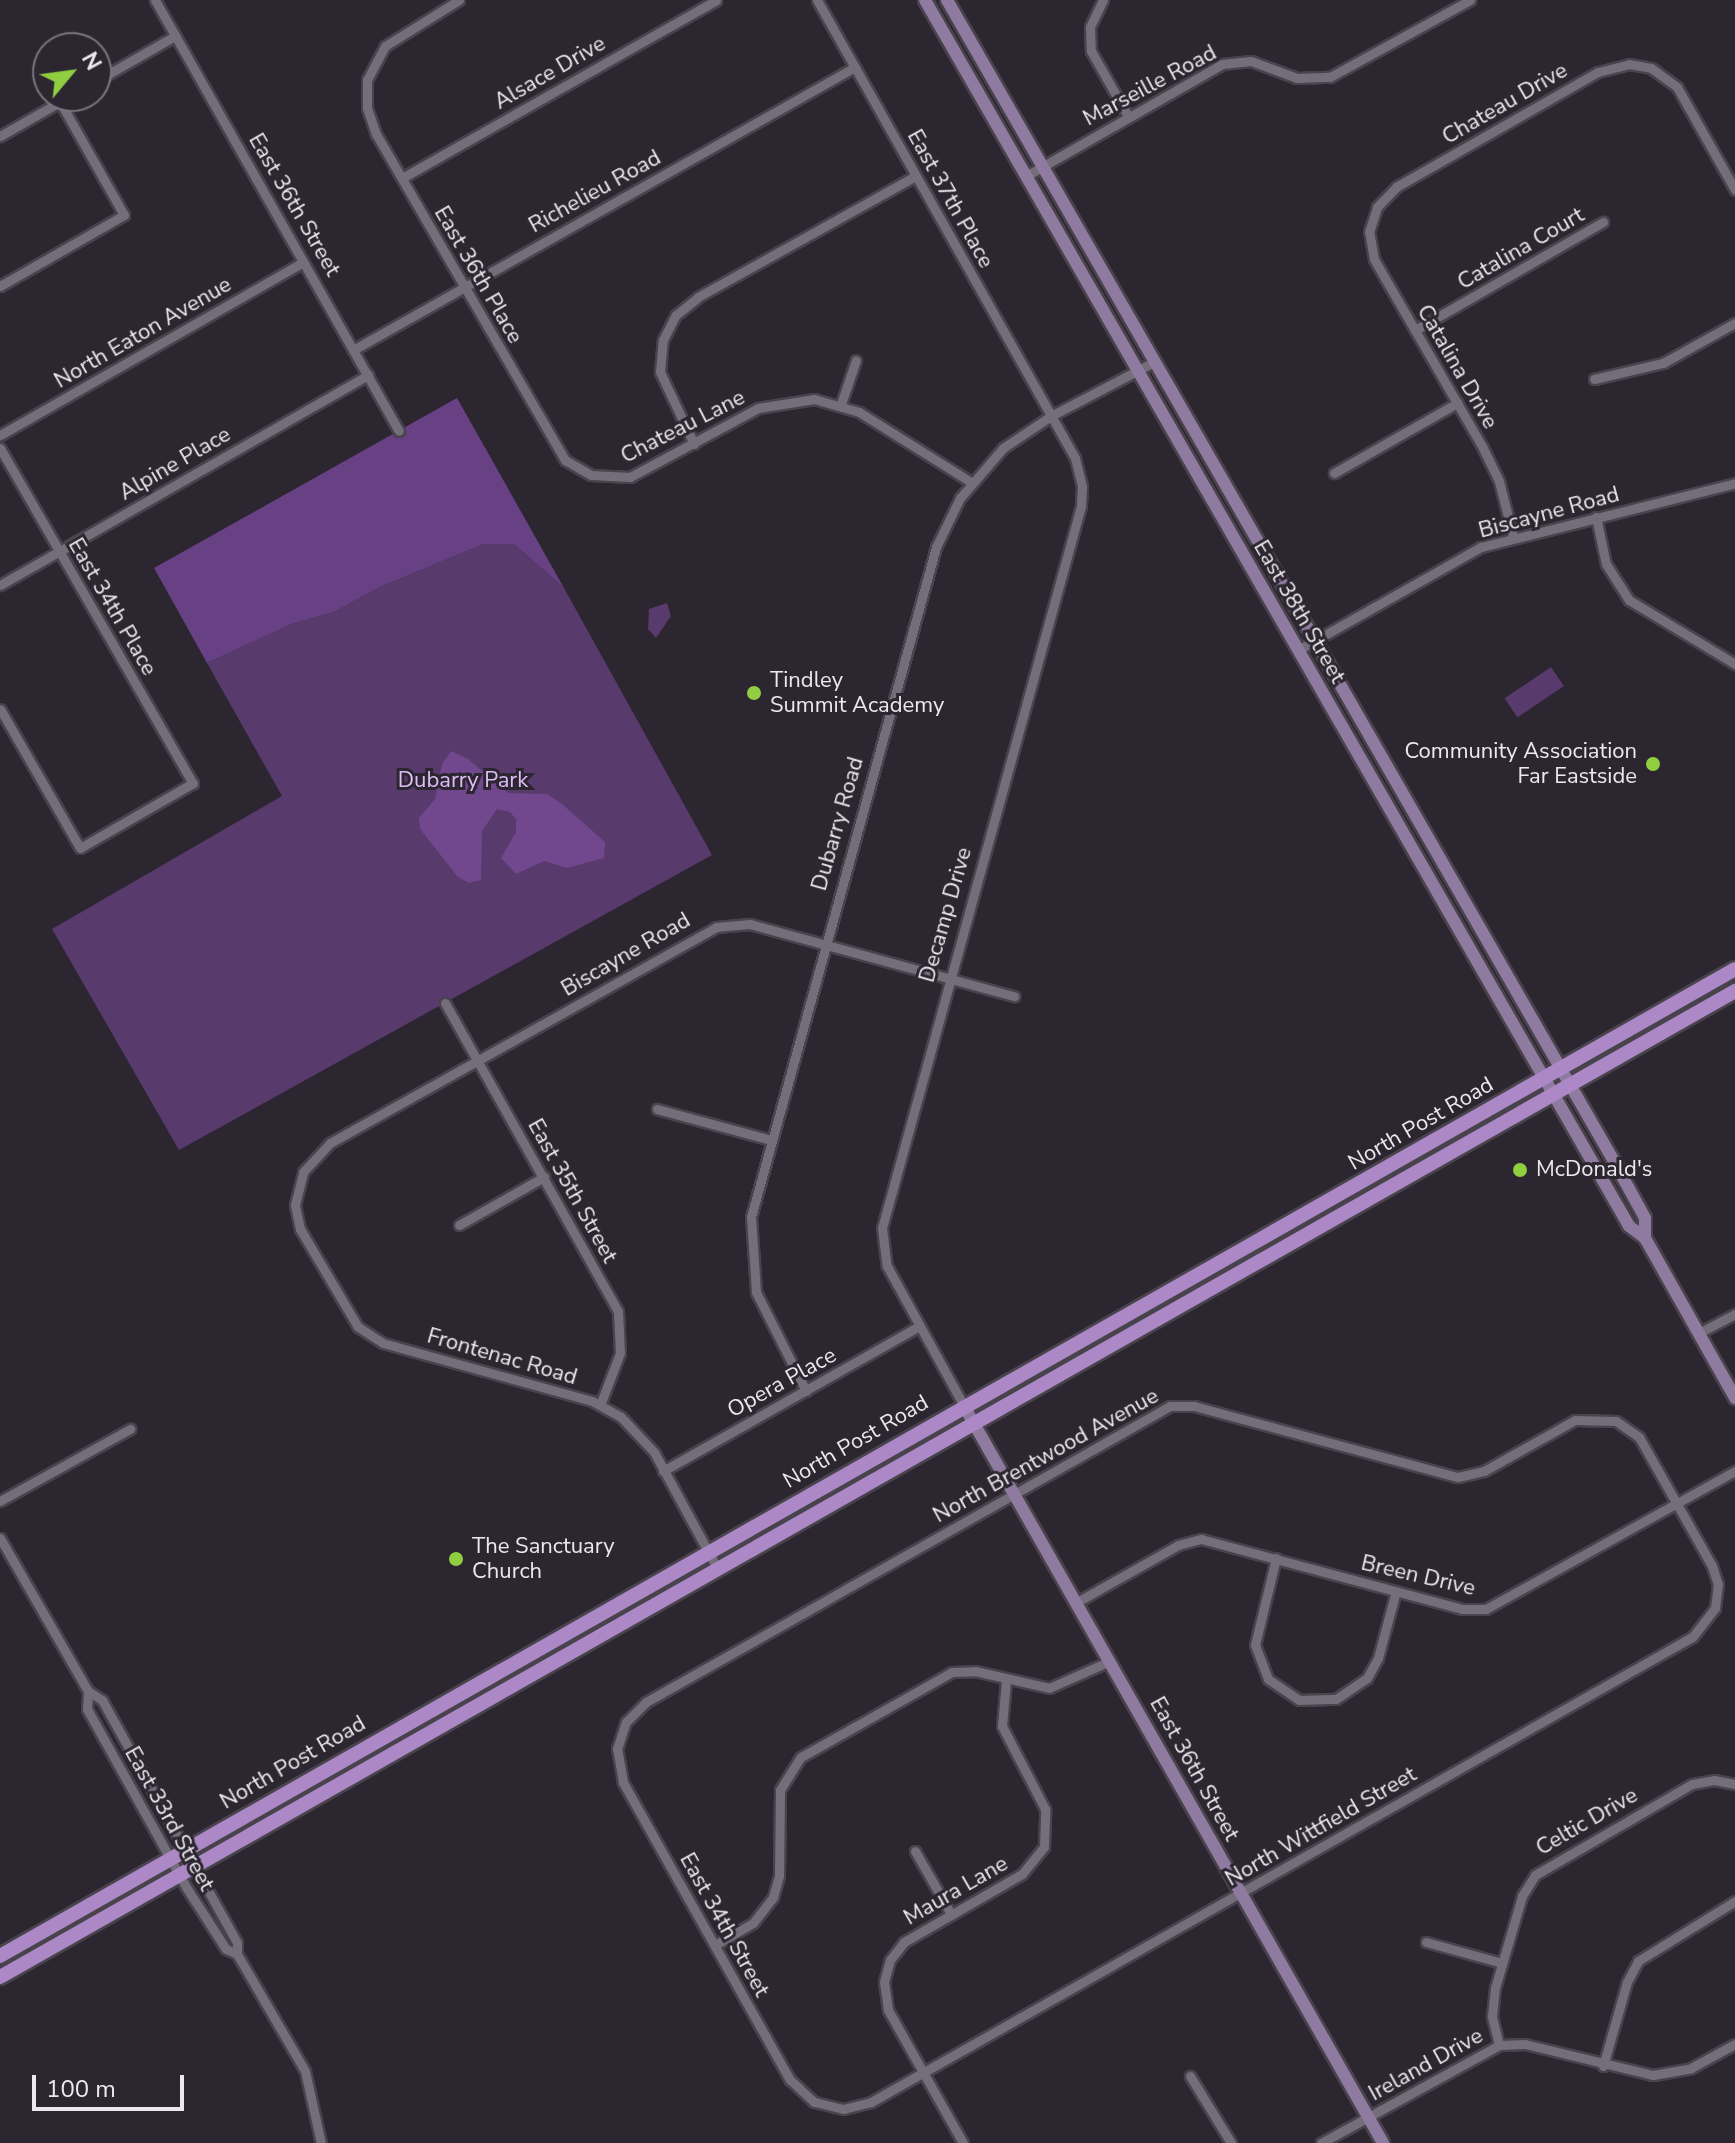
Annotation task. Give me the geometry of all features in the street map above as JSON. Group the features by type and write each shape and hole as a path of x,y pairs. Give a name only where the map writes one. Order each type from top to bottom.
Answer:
{"main road":[{"name":"East 38th Street","path":"925,0 1553,1095 1629,1226 1645,1238 1735,1398"},
{"name":"East 38th Street","path":"947,0 1645,1218 1645,1238"},
{"name":"North Post Road","path":"0,1977 717,1568 968,1415 1735,969"},
{"name":"North Post Road","path":"0,1956 708,1552 968,1415 1553,1095 1735,991"},
{"name":"East 36th Street","path":"968,1415 1383,2143"}],"street":[{"name":"East 36th Street","path":"155,0 399,431"},
{"name":"East 36th Place","path":"459,0 392,39 374,62 367,84 372,126 557,450 582,472"},
{"name":"Alsace Drive","path":"402,178 716,0"},
{"name":"East 37th Place","path":"817,0 1051,416"},
{"path":"1103,0 1090,27 1091,51 1128,116"},
{"name":"Marseille Road","path":"1026,176 1226,62 1251,61 1301,79 1339,74 1470,0"},
{"path":"112,72 175,36"},
{"name":"Chateau Drive","path":"1372,218 1396,187 1602,70 1642,65 1671,80 1735,190"},
{"name":"Richelieu Road","path":"353,350 855,67"},
{"path":"0,136 42,112"},
{"path":"0,286 124,215 66,112"},
{"path":"694,444 660,372 663,340 676,315 698,297 915,176"},
{"name":"Catalina Drive","path":"1372,218 1374,259 1499,481 1513,536"},
{"name":"Catalina Court","path":"1415,330 1603,222"},
{"name":"North Eaton Avenue","path":"0,435 303,262"},
{"path":"1594,379 1663,363 1735,323"},
{"path":"841,404 856,360"},
{"name":"Dubarry Road","path":"806,1391 767,1322 750,1264 751,1217 823,944 936,547 971,482 1014,439 1137,368 1154,362"},
{"name":"Alpine Place","path":"0,585 368,375"},
{"name":"Chateau Lane","path":"582,472 630,477 776,402 814,399 841,404 971,482"},
{"path":"1334,473 1457,403"},
{"name":"Decamp Drive","path":"968,1415 887,1266 881,1237 949,978 1081,506 1077,463 1051,416"},
{"name":"East 34th Place","path":"0,448 193,783 80,848 0,709"},
{"name":"Biscayne Road","path":"1298,650 1459,558 1513,536 1735,483"},
{"path":"1596,517 1606,564 1629,600 1735,664"},
{"name":"Biscayne Road","path":"299,1181 326,1146 716,927 750,924 1014,996"},
{"name":"East 35th Street","path":"445,1003 619,1315 620,1353 600,1405"},
{"path":"657,1109 771,1140"},
{"path":"459,1225 544,1177"},
{"name":"Frontenac Road","path":"299,1181 295,1205 300,1229 347,1314 363,1331 383,1343 600,1405 639,1432 717,1568"},
{"path":"1699,1333 1735,1314"},
{"name":"Opera Place","path":"663,1471 919,1326"},
{"name":"North Brentwood Avenue","path":"619,1740 626,1722 646,1702 1157,1411 1180,1405 1462,1477 1575,1420 1607,1418 1639,1437 1676,1504"},
{"path":"0,1501 130,1429"},
{"name":"Breen Drive","path":"1077,1602 1189,1541 1213,1541 1462,1609 1495,1607 1735,1471"},
{"name":"North Wittfield Street","path":"831,2108 864,2106 1700,1631 1715,1608 1717,1579 1676,1504"},
{"name":"East 33rd Street","path":"0,1538 88,1691 102,1700 237,1943 237,1954 305,2071 321,2143"},
{"path":"1276,1558 1255,1645 1268,1679 1299,1700 1336,1699 1367,1678 1378,1658 1396,1591"},
{"path":"715,1945 753,1923 773,1897 779,1876 780,1790 801,1757 948,1674 966,1670 1006,1680 1058,1687 1110,1661"},
{"name":"Maura Lane","path":"924,2073 885,2001 884,1982 892,1956 908,1939 1026,1871 1046,1839 1045,1809 1002,1726 1006,1680"},
{"name":"East 33rd Street","path":"88,1691 87,1709 180,1875 226,1949 237,1954"},
{"name":"East 34th Street","path":"619,1740 623,1782 790,2080 806,2097 831,2108"},
{"name":"Celtic Drive","path":"1499,2045 1492,2006 1502,1963 1524,1891 1542,1868 1692,1784 1714,1780 1735,1784"},
{"path":"915,1851 951,1914"},
{"path":"1603,2066 1627,1982 1638,1961 1735,1901"},
{"path":"1426,1942 1502,1963"},
{"name":"Ireland Drive","path":"1321,2143 1499,2045 1525,2044 1644,2075 1668,2074 1735,2044"},
{"path":"924,2073 963,2143"},
{"path":"1190,2076 1231,2143"}],"green space":[{"name":"Dubarry Park","path":"484,544 514,544 564,588 712,855 179,1150 52,929 282,796 207,663 292,624 334,612 382,586"},
{"path":"667,603 671,616 656,638 648,629 649,609"},
{"path":"1551,667 1564,686 1517,717 1505,698"}],"shaded area":[{"path":"457,398 564,588 514,544 484,544 382,586 334,612 292,624 207,663 154,568"},
{"path":"451,751 468,759 508,793 547,794 562,804 605,842 604,858 567,868 544,861 516,874 501,858 516,832 516,819 510,812 497,809 482,831 481,880 469,883 458,877 420,829 419,818 435,799 442,764"}],"place":[{"name":"Tindley Summit Academy","path":"754,693"},
{"name":"Community Association Far Eastside","path":"1653,764"},
{"name":"McDonald's","path":"1520,1170"},
{"name":"The Sanctuary Church","path":"456,1559"}]}
